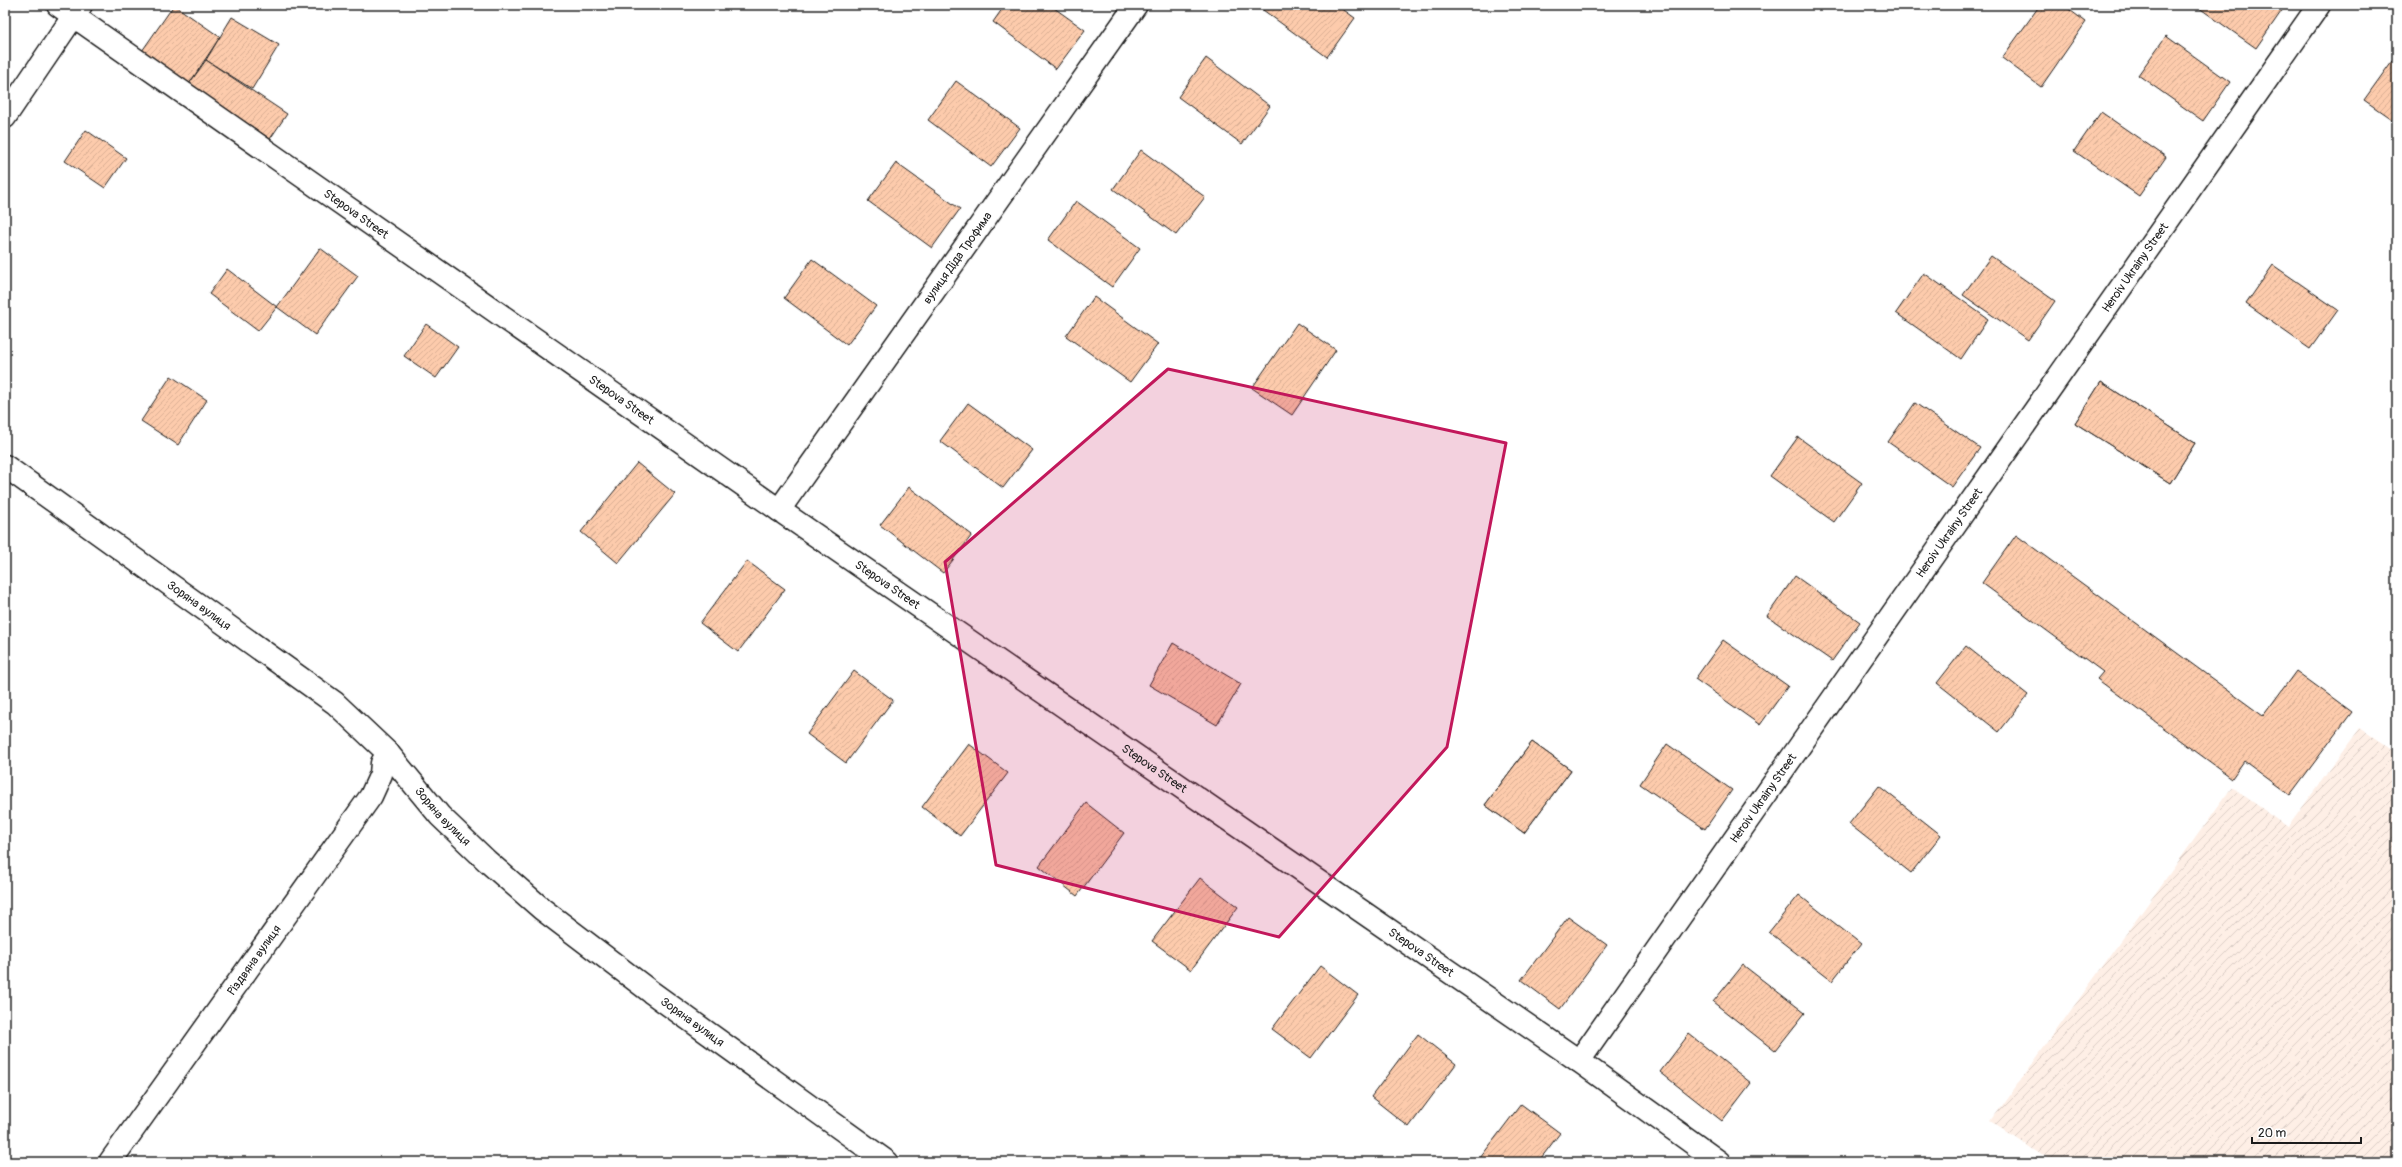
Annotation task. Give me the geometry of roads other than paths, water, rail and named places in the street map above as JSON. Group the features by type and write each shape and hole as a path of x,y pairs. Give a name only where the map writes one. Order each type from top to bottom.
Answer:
{"street":[{"name":"вулиця Діда Трофима","path":"779,510 1136,5"},
{"name":"Heroiv Ukrainy Street","path":"1579,1061 2319,5"},
{"name":"Stepova Street","path":"71,9 779,510 1579,1061 1719,1162"},
{"path":"5,117 71,9"},
{"name":"Зоряна вулиця","path":"5,466 335,703 388,753 440,816 487,861 542,909 876,1160"},
{"name":"Різдвяна вулиця","path":"110,1162 371,796 381,774 382,763 388,753"}]}
